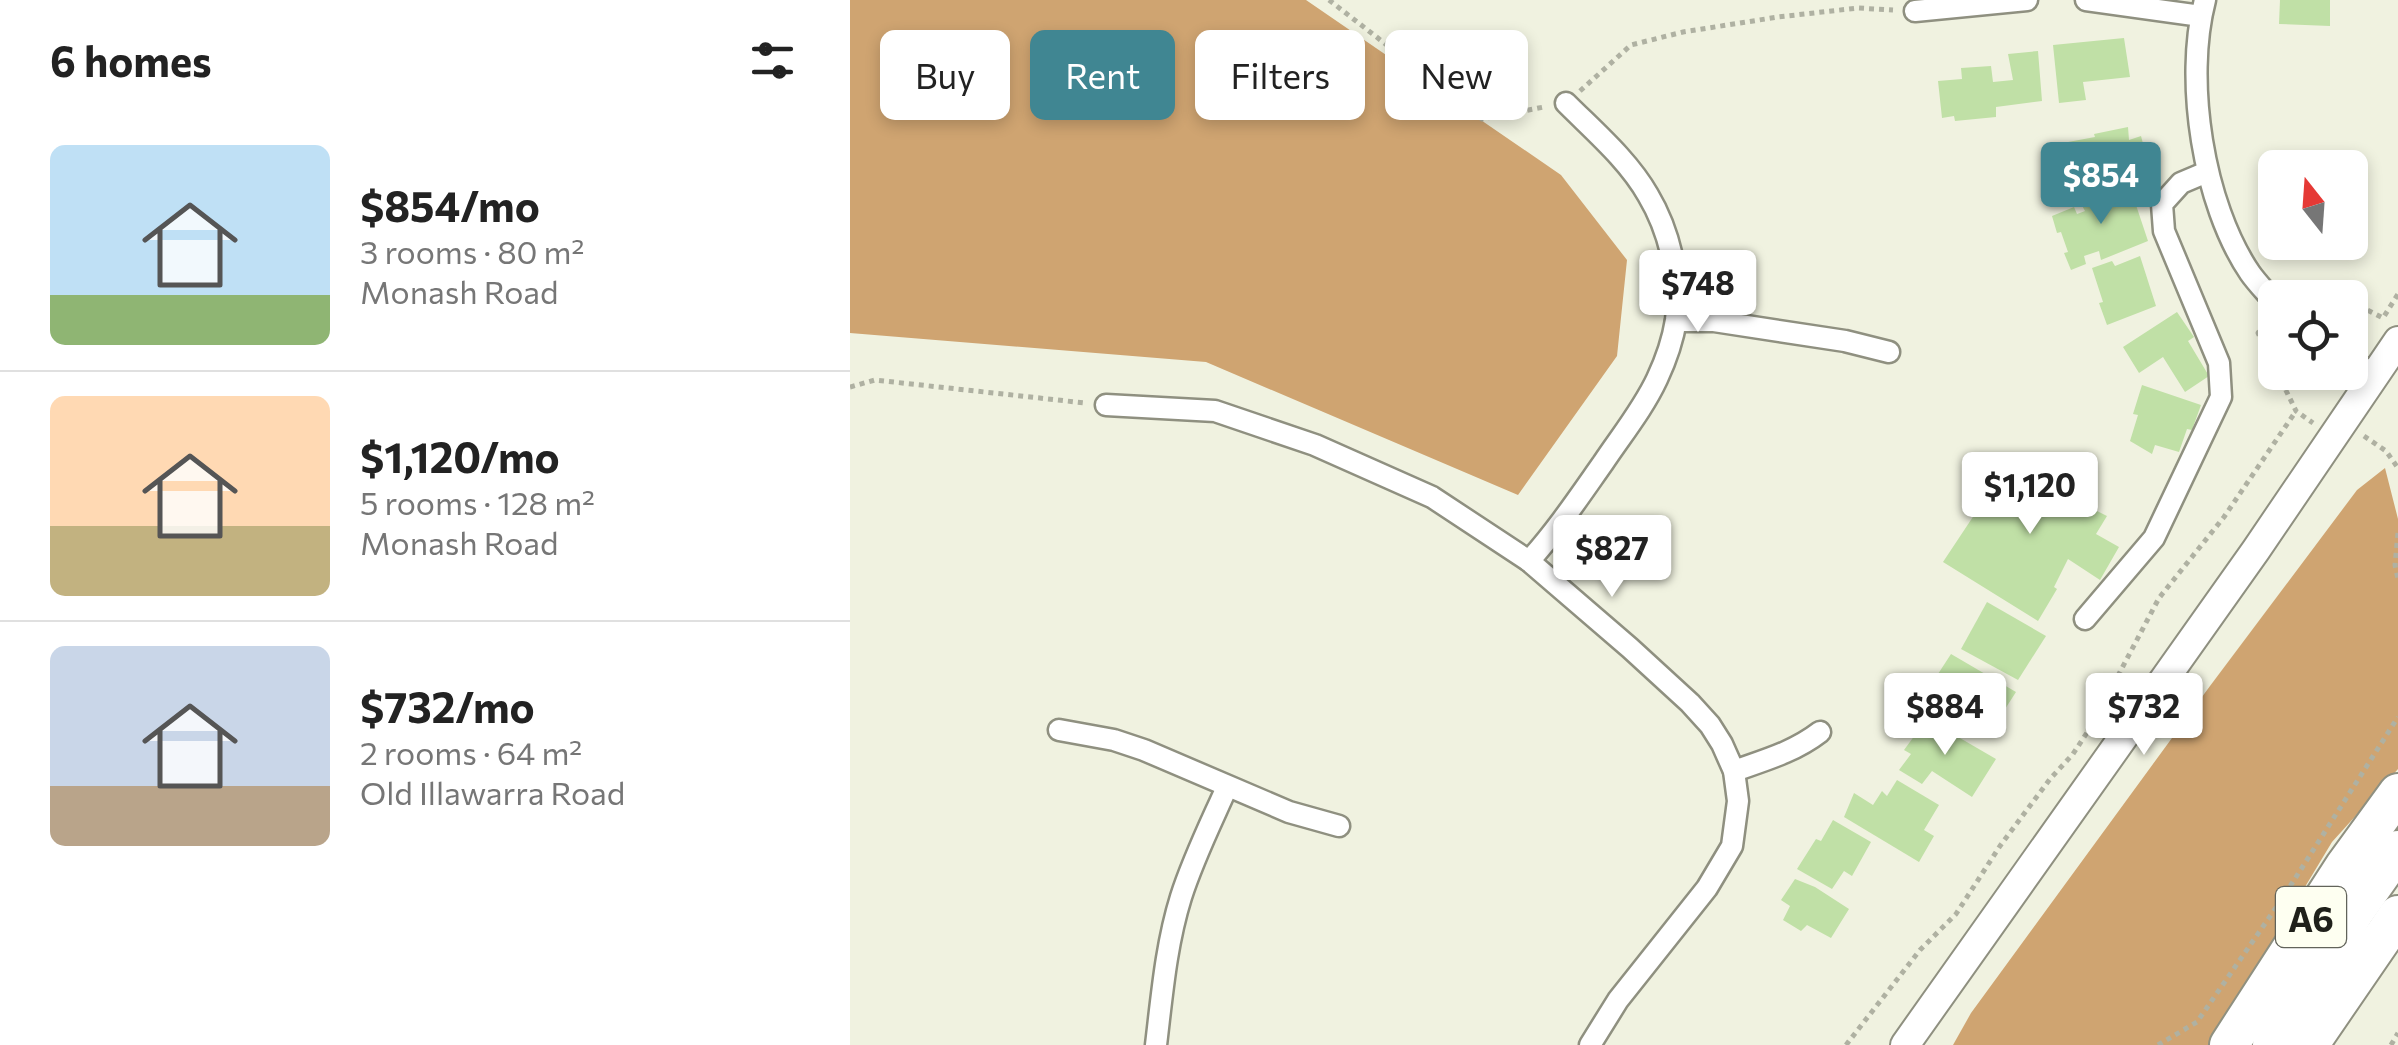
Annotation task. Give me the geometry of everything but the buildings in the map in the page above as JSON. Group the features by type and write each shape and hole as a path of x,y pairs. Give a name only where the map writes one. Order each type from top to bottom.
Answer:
{"highway":[{"name":"A6","path":"2229,1045 2344,867 2398,792"},
{"name":"A6","path":"2272,1045 2355,911 2398,850"},
{"name":"A6","path":"2309,1045 2398,914"}],"street":[{"path":"1914,11 2026,0"},
{"path":"2086,0 2203,8 2198,110 2208,172 2230,236 2258,288"},
{"path":"1529,561 1556,530 1647,397 1676,321 1670,249 1648,194 1631,170 1566,104"},
{"path":"2085,619 2154,538 2221,396 2219,363 2164,231 2162,204 2181,183 2208,172"},
{"path":"1676,321 1714,321 1845,341 1889,352"},
{"path":"2368,363 2398,341"},
{"path":"1905,1045 2256,550 2337,429 2353,390"},
{"path":"1106,405 1216,412 1316,444 1432,498 1529,561 1710,725 1734,770 1738,801 1732,846 1722,866 1618,1000 1590,1045"},
{"path":"1059,730 1144,750 1289,812 1339,826"},
{"path":"1734,770 1788,753 1820,732"},
{"path":"1156,1045 1168,950 1178,908 1227,787"}],"path":[{"path":"1329,0 1482,119 1566,104 1631,45 1683,32 1778,17 1858,8 1914,11"},
{"path":"2368,310 2383,318 2398,294"},
{"path":"850,386 875,380 1106,405"},
{"path":"2286,390 2296,411 2386,451 2398,468"},
{"path":"1846,1045 1920,950 1956,914 2000,846 2073,754 2160,598 2224,518 2296,411"},
{"path":"2398,533 2398,580"},
{"path":"2158,1045 2196,1022 2282,898 2398,717"},
{"path":"2391,1045 2398,1033"}],"shaded area":[{"path":"850,0 1306,0 1350,30 1195,30 1195,120 1365,120 1365,40 1385,54 1385,120 1481,120 1561,175 1627,260 1617,356 1518,495 1206,362 850,333"},
{"path":"2385,468 2398,519 2398,769 2332,842 2210,1045 1953,1045 1971,1013 2210,686 2357,490"}]}
